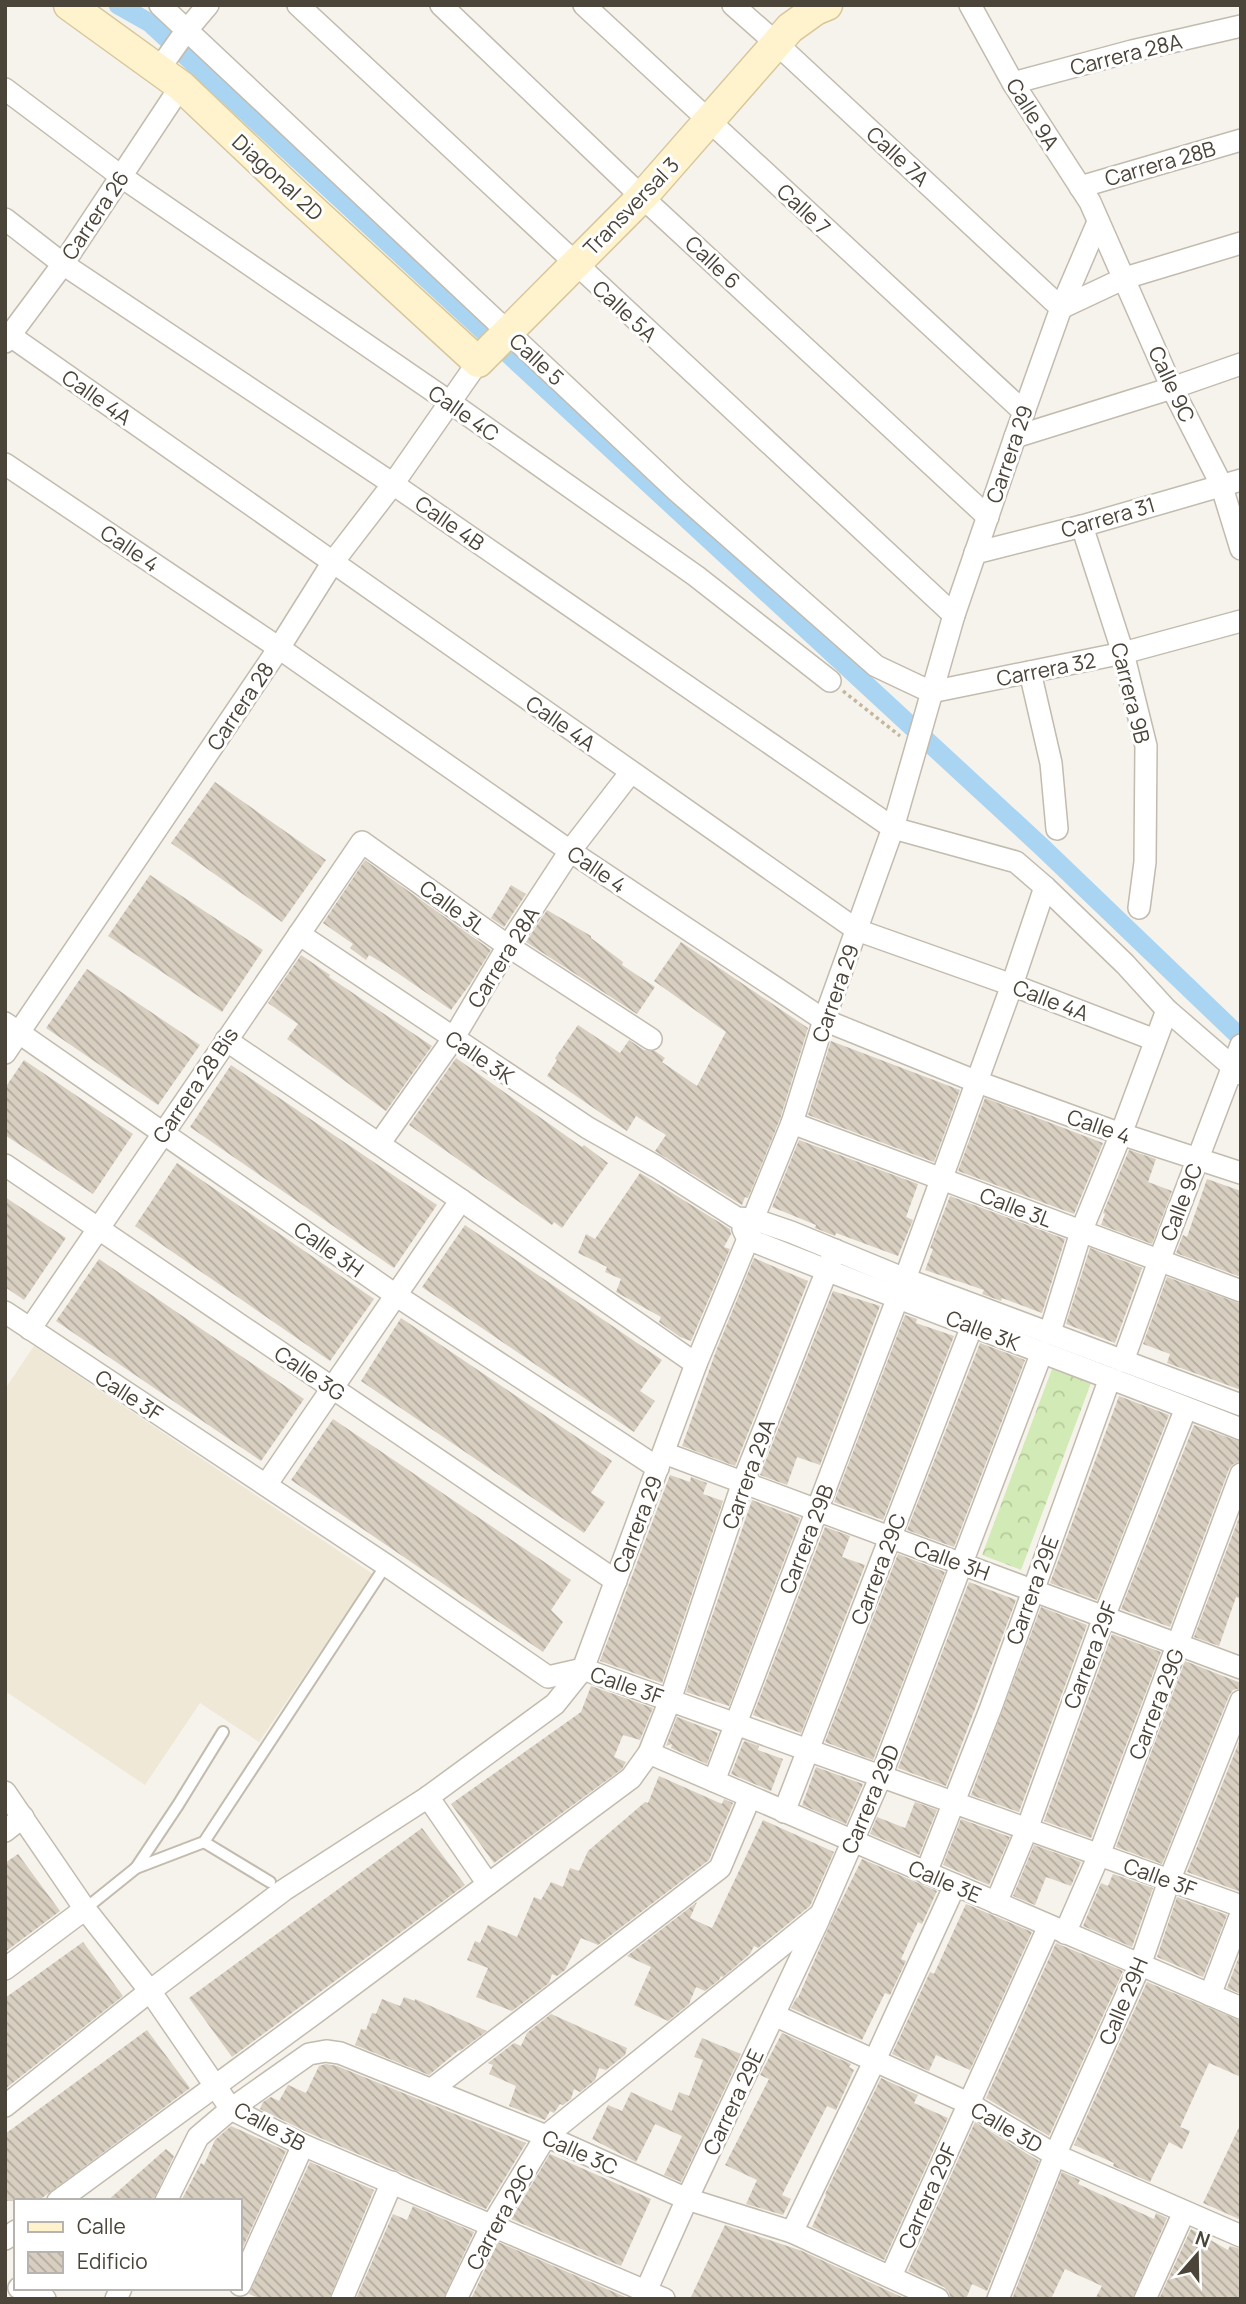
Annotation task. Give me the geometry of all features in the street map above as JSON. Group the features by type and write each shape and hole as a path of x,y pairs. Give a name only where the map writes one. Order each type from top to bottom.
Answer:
{"street":[{"name":"Diagonal 2D","path":"69,5 175,56 296,195 494,346"},
{"name":"Calle 5","path":"160,5 175,56 494,346 677,491 876,666 931,692"},
{"name":"Carrera 26","path":"7,337 63,264 122,177 175,56 208,5"},
{"name":"Calle 5A","path":"298,5 954,615"},
{"name":"Calle 6","path":"441,5 642,197 988,517"},
{"name":"Calle 7","path":"584,5 1024,411"},
{"name":"Calle 7A","path":"733,5 1061,308"},
{"path":"776,43 798,22 827,5"},
{"name":"Calle 9A","path":"970,5 1013,83 1090,202 1098,222"},
{"name":"Carrera 28A","path":"1013,83 1132,51 1241,26"},
{"name":"Transversal 3","path":"494,346 642,197 776,43"},
{"name":"Calle 4C","path":"5,89 122,177 451,403 696,576 830,681"},
{"name":"Carrera 28B","path":"1080,187 1241,140"},
{"name":"Calle 4B","path":"5,219 63,264 393,484 894,828"},
{"name":"Carrera 29","path":"5,2106 150,1991 284,1890 428,1797 555,1704 583,1669 746,1226 792,1123 824,1020 894,828 931,692 975,553 1061,308 1098,222"},
{"name":"Calle 9C","path":"1098,222 1172,388 1231,482 1241,549"},
{"path":"1061,308 1125,278 1241,243"},
{"name":"Calle 4A","path":"7,337 857,930 1156,1040"},
{"name":"Carrera 28","path":"5,1053 12,1027 279,649 333,562 494,346"},
{"path":"1015,437 1241,364"},
{"name":"Calle 4","path":"5,464 279,649 570,851 824,1020 975,1081 1121,1134 1241,1173"},
{"name":"Carrera 31","path":"975,553 1082,526 1231,482"},
{"name":"Carrera 9B","path":"1082,526 1123,653 1146,746 1145,862 1139,908"},
{"name":"Carrera 32","path":"931,692 1123,653 1241,621"},
{"path":"1030,672 1051,763 1057,828"},
{"name":"Carrera 28A","path":"379,1144 453,1039 570,851 631,772"},
{"path":"894,828 1016,862 1125,964 1167,1010 1238,1060"},
{"name":"Carrera 28 Bis","path":"30,1329 362,842"},
{"name":"Calle 3L","path":"362,842 509,946 651,1038"},
{"name":"Carrera 29B","path":"714,1781 902,1288 1045,887"},
{"name":"Calle 3K","path":"299,934 589,1128 657,1167 746,1226 827,1271 902,1288 1117,1369 1241,1405"},
{"name":"Carrera 29D","path":"546,2136 821,1913 881,1776 1046,1342 1081,1231 1167,1010"},
{"name":"Calle 3H","path":"12,1027 397,1296 661,1461 743,1482 1241,1668"},
{"path":"226,1040 696,1364"},
{"name":"Calle 9C","path":"1117,1369 1197,1158 1238,1060"},
{"name":"Calle 3L","path":"792,1123 1241,1291"},
{"name":"Calle 3G","path":"5,1165 615,1581"},
{"path":"266,1485 461,1200"},
{"name":"Calle 3K","path":"746,1226 791,1232 835,1250 972,1326 1046,1342"},
{"name":"Carrera 29A","path":"61,2199 631,1778 649,1753 670,1700 743,1482 835,1250"},
{"name":"Calle 3F","path":"5,1312 386,1565 548,1677 583,1669 1241,1906"},
{"name":"Carrera 29C","path":"785,1812 972,1326"},
{"name":"Calle 3K","path":"1117,1369 1186,1408 1241,1429"},
{"name":"Carrera 29E","path":"926,1873 955,1803 1032,1590 1117,1369"},
{"name":"Carrera 29F","path":"996,1903 1027,1829 1104,1617 1186,1408"},
{"name":"Carrera 29G","path":"1057,1929 1099,1855 1241,1474"},
{"name":"Calle 29H","path":"998,2299 1055,2155 1140,1965 1168,1881 1241,1701"},
{"name":"Calle 3E","path":"649,1753 1241,2008"},
{"name":"Calle 3B","path":"5,1792 85,1909 150,1991 231,2109 303,2146 655,2295"},
{"path":"428,1797 488,1884"},
{"path":"432,2089 720,1867 750,1797"},
{"path":"5,1831 23,1818"},
{"path":"792,2232 955,1885"},
{"path":"5,1969 85,1909"},
{"name":"Carrera 29E","path":"655,2295 687,2199 821,1913"},
{"path":"1210,1995 1241,1914"},
{"name":"Carrera 29F","path":"891,2276 968,2104 1057,1929"},
{"name":"Calle 3D","path":"774,2015 968,2104 1055,2155 1241,2236"},
{"name":"Calle 3C","path":"167,2199 198,2137 231,2109 309,2054 326,2051 340,2053 432,2089 687,2199 792,2232 938,2299"},
{"name":"Carrera 29C","path":"456,2299 492,2225 546,2136"},
{"path":"242,2279 303,2146"},
{"path":"342,2299 392,2182"},
{"path":"1145,2299 1184,2212"},
{"path":"20,2290 45,2299"}],"lane":[{"path":"135,1868 204,1842 386,1565"},
{"path":"85,1909 135,1868 223,1732"},
{"path":"204,1842 270,1882"}],"path":[{"path":"830,681 916,744"}],"shaded area":[{"path":"34,1346 373,1574 259,1742 200,1703 145,1785 5,1691 5,1389"}],"green space":[{"path":"1052,1369 1091,1383 1021,1570 982,1555"}],"building":[{"path":"215,782 326,860 282,922 171,843"},
{"path":"365,860 491,950 451,1010 369,955 366,960 350,948 353,944 323,923"},
{"path":"150,875 263,950 222,1012 108,936"},
{"path":"511,885 526,894 504,927 491,918"},
{"path":"547,910 591,936 623,962 622,965 655,987 637,1014 526,942"},
{"path":"681,942 808,1028 780,1119 748,1198 745,1197 742,1205 655,1151 666,1135 636,1116 627,1131 547,1076 557,1060 555,1058 578,1025 620,1053 629,1040 644,1050 655,1051 665,1058 662,1062 697,1086 726,1032 654,981"},
{"path":"301,955 432,1046 386,1111 287,1039 298,1024 268,1003"},
{"path":"87,969 200,1045 158,1105 46,1028"},
{"path":"831,1041 960,1090 934,1162 808,1115"},
{"path":"456,1058 608,1163 562,1228 554,1222 552,1225 409,1125"},
{"path":"24,1060 133,1134 93,1194 5,1135 5,1088"},
{"path":"231,1065 437,1205 394,1268 190,1127"},
{"path":"985,1098 1103,1143 1074,1214 958,1171"},
{"path":"799,1140 918,1184 906,1217 913,1220 898,1256 836,1233 835,1236 772,1207"},
{"path":"1129,1150 1156,1159 1148,1182 1172,1191 1152,1244 1101,1225 1105,1214 1103,1213"},
{"path":"177,1163 374,1299 330,1361 135,1226"},
{"path":"640,1173 730,1229 731,1234 724,1247 730,1249 691,1341 680,1337 659,1322 661,1317 616,1292 621,1279 605,1272 607,1267 578,1253 586,1234 595,1239"},
{"path":"1207,1179 1241,1191 1241,1277 1176,1253 1183,1235 1187,1237"},
{"path":"950,1196 1065,1239 1042,1313 1002,1298 1001,1301 982,1294 984,1290 925,1270 933,1249 930,1248"},
{"path":"5,1197 66,1238 24,1300 5,1287"},
{"path":"465,1225 662,1360 640,1391 655,1401 634,1432 422,1287"},
{"path":"1090,1248 1142,1268 1115,1343 1066,1324"},
{"path":"754,1258 808,1281 735,1466 682,1446 716,1351"},
{"path":"99,1259 304,1399 261,1461 56,1321"},
{"path":"1167,1277 1241,1304 1241,1390 1167,1363 1170,1354 1143,1344"},
{"path":"833,1291 880,1306 820,1465 797,1457 787,1485 760,1475"},
{"path":"905,1315 917,1319 916,1323 954,1336 883,1520 834,1502"},
{"path":"401,1318 612,1461 591,1493 605,1502 584,1533 361,1381"},
{"path":"980,1343 1025,1360 954,1547 907,1530"},
{"path":"1119,1396 1169,1415 1097,1600 1050,1583"},
{"path":"333,1419 571,1580 551,1610 563,1622 543,1652 291,1480"},
{"path":"1194,1425 1241,1442 1241,1461 1229,1469 1170,1627 1121,1609"},
{"path":"670,1475 690,1482 691,1477 707,1483 703,1494 723,1501 662,1683 600,1661"},
{"path":"752,1500 800,1518 729,1706 686,1692"},
{"path":"1241,1512 1241,1599 1236,1597 1219,1646 1194,1637"},
{"path":"825,1527 850,1536 842,1557 865,1565 801,1733 753,1715"},
{"path":"898,1554 945,1572 873,1760 825,1742"},
{"path":"969,1582 1016,1600 946,1786 898,1768"},
{"path":"1041,1607 1087,1625 1019,1812 971,1795"},
{"path":"1112,1634 1161,1652 1091,1838 1044,1821"},
{"path":"1185,1661 1241,1683 1241,1688 1233,1690 1229,1696 1162,1864 1116,1847"},
{"path":"591,1686 653,1708 640,1740 623,1735 614,1757 626,1762 622,1769 494,1863 451,1804 581,1712"},
{"path":"677,1717 718,1733 707,1764 671,1748 672,1744 666,1746"},
{"path":"1241,1737 1241,1892 1187,1872"},
{"path":"745,1741 759,1746 758,1750 783,1759 771,1791 731,1774"},
{"path":"816,1767 863,1784 846,1824 802,1805"},
{"path":"659,1776 722,1804 724,1799 733,1803 709,1860 598,1945 581,1938 565,1970 557,1976 552,1974 549,1983 512,2011 476,1997 488,1968 467,1960 475,1941 480,1943 488,1925 517,1937 534,1897 541,1900 551,1882 563,1887 570,1868 579,1871 588,1851 645,1802 648,1803"},
{"path":"915,1802 937,1810 919,1855 870,1834 877,1817 905,1828"},
{"path":"961,1819 1010,1837 989,1885 943,1865"},
{"path":"763,1820 834,1852 810,1906 758,1948 754,1946 750,1954 705,1991 696,1987 689,2004 668,2021 634,2005 651,1967 627,1956 697,1902 690,1918 712,1928"},
{"path":"422,1828 465,1885 232,2057 189,1998"},
{"path":"1034,1845 1081,1862 1071,1886 1046,1877 1035,1905 1013,1896"},
{"path":"18,1854 60,1911 5,1952 5,1863"},
{"path":"862,1859 937,1891 922,1924 918,1922 901,1959 906,1961 890,1995 885,1993 862,2040 791,2008"},
{"path":"1113,1874 1153,1888 1132,1947 1083,1926 1101,1883 1108,1886"},
{"path":"1177,1897 1227,1915 1203,1977 1157,1957"},
{"path":"966,1904 1032,1932 970,2070 936,2055 929,2071 892,2054 930,1972 934,1974"},
{"path":"83,1942 123,1996 5,2089 5,1998"},
{"path":"1056,1943 1123,1971 1049,2136 986,2098"},
{"path":"1241,1951 1241,1994 1227,1988"},
{"path":"1147,1982 1241,2021 1241,2077 1209,2063 1180,2127 1190,2131 1182,2149 1169,2142 1150,2182 1074,2145"},
{"path":"404,1997 415,1999 487,2031 429,2075 355,2045 361,2029 366,2030 372,2013 376,2014 382,1999 400,2006"},
{"path":"551,2014 627,2048 625,2055 606,2070 599,2068 595,2080 580,2092 574,2089 571,2099 563,2105 560,2104 554,2113 550,2111 545,2120 509,2106 516,2086 489,2074 493,2065 488,2063 514,2043 521,2046 527,2033"},
{"path":"147,2030 190,2088 41,2199 5,2201 5,2134"},
{"path":"782,2033 851,2064 849,2067 854,2070 836,2110 827,2106 782,2195 791,2199 783,2215 746,2204 757,2180 725,2165 769,2079 760,2075"},
{"path":"702,2038 741,2054 681,2182 664,2175 682,2136 655,2124 636,2162 592,2139 608,2105 622,2111 631,2092 672,2111 679,2092 689,2096 703,2060 694,2057"},
{"path":"319,2066 337,2066 526,2143 486,2209 309,2133 260,2109 263,2102 271,2097 279,2101 288,2085 306,2093"},
{"path":"881,2078 918,2095 914,2103 948,2118 884,2260 812,2227"},
{"path":"975,2122 1039,2161 987,2291 972,2284 966,2299 951,2299 944,2287 908,2271"},
{"path":"1241,2123 1241,2220 1203,2203"},
{"path":"231,2126 286,2151 242,2250 242,2199 182,2199 201,2163 204,2165 215,2140"},
{"path":"166,2149 174,2156 154,2199 109,2199"},
{"path":"550,2154 651,2199 621,2266 511,2219"},
{"path":"310,2162 374,2190 329,2299 261,2299 249,2294"},
{"path":"1062,2172 1080,2180 1078,2184 1154,2219 1156,2213 1167,2218 1132,2299 1095,2299 1102,2286 1065,2269 1051,2299 1012,2299"},
{"path":"413,2206 474,2232 443,2299 356,2299 393,2214 407,2220"},
{"path":"725,2225 802,2251 906,2299 690,2299"},
{"path":"1191,2229 1228,2250 1230,2246 1241,2249 1241,2299 1159,2299"},
{"path":"498,2242 630,2299 471,2299"}],"waterway":[{"path":"118,5 150,23 1043,848 1241,1038"}]}
